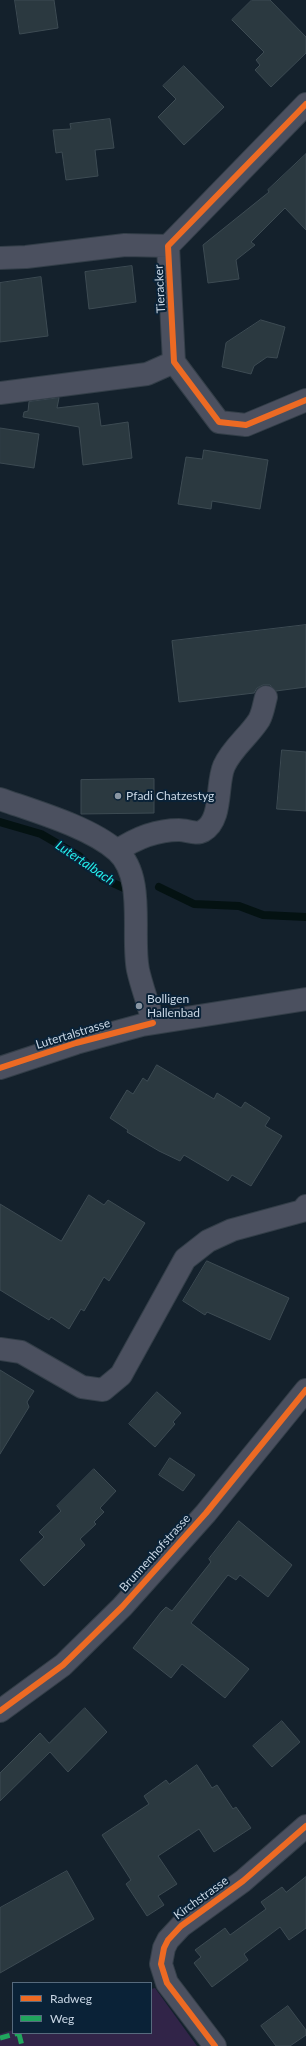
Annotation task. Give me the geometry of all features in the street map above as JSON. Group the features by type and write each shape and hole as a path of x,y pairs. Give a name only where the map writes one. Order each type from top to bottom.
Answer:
{"street":[{"path":"0,258 26,257 125,245 168,246 306,104"},
{"name":"Tieracker","path":"168,246 174,362"},
{"path":"0,393 147,374 174,362 219,422 246,424 306,400"},
{"path":"117,851 139,837 174,830 198,833 204,831 209,826 218,805 219,784 224,766 234,750 260,719 266,697"},
{"path":"0,799 64,822 117,851 128,865 135,884 135,942 138,971 153,1023"},
{"name":"Lutertalstrasse","path":"0,1068 76,1043 153,1023 306,999"},
{"path":"0,1349 21,1352 82,1387 103,1390 121,1376 185,1259 208,1240 232,1230 302,1211 306,1206"},
{"name":"Brunnenhofstrasse","path":"0,1711 63,1665 92,1638 206,1513 306,1390"},
{"name":"Kirchstrasse","path":"215,2046 167,1983 161,1964 164,1948 168,1940 181,1926 243,1881 306,1826"}],"shaded area":[{"path":"155,1988 197,2046 0,2046 0,2034 12,2030 12,2034 152,2034 152,1989"}],"building":[{"path":"15,0 54,0 58,28 20,34"},
{"path":"252,0 270,0 306,37 306,53 271,87 255,70 260,65 256,60 264,52 232,20"},
{"path":"184,66 224,107 184,145 158,117 176,99 163,86"},
{"path":"110,119 114,148 95,150 98,176 66,180 62,152 56,153 53,130 71,129 70,124"},
{"path":"306,154 306,230 285,208 251,242 255,245 236,260 239,279 208,283 203,245 269,192 268,190"},
{"path":"132,266 136,302 89,309 85,272"},
{"path":"41,277 48,336 0,342 0,283"},
{"path":"261,320 285,327 277,358 267,357 254,366 251,374 222,367 226,343"},
{"path":"59,398 57,408 98,403 101,426 128,422 132,458 83,465 79,427 23,417 24,412 28,411 29,402"},
{"path":"0,428 39,434 34,468 0,463"},
{"path":"204,450 268,460 260,509 212,501 211,509 178,504 186,457 202,459"},
{"path":"306,625 306,687 276,691 270,685 263,685 257,688 254,693 179,702 172,641"},
{"path":"282,750 306,752 306,811 277,809"},
{"name":"Pfadi Chatzestyg","path":"154,779 154,813 81,814 81,780"},
{"path":"157,1065 214,1099 217,1093 241,1108 245,1102 270,1118 265,1126 282,1136 251,1186 232,1175 228,1181 184,1155 180,1161 159,1151 127,1132 128,1130 110,1118 127,1090 133,1094 143,1078 147,1081"},
{"path":"89,1195 104,1205 108,1200 145,1223 109,1281 104,1277 84,1311 81,1309 69,1329 51,1317 49,1320 0,1290 0,1204 61,1241"},
{"path":"207,1261 289,1298 270,1340 207,1312 205,1315 183,1301"},
{"path":"0,1370 34,1391 27,1402 29,1407 0,1454"},
{"path":"157,1392 181,1413 173,1422 175,1424 155,1447 129,1424"},
{"path":"170,1458 195,1475 183,1491 159,1475"},
{"path":"94,1469 116,1491 100,1508 104,1512 94,1522 96,1524 80,1539 85,1545 44,1586 20,1560 44,1537 39,1532 61,1511 57,1506"},
{"path":"239,1521 292,1565 268,1597 240,1575 236,1580 228,1575 191,1623 249,1669 225,1698 182,1664 171,1678 133,1648 166,1607 172,1611 211,1562 209,1559"},
{"path":"85,1708 107,1732 68,1772 50,1752 0,1801 0,1773 40,1733 49,1743"},
{"path":"282,1721 300,1742 272,1767 253,1746"},
{"path":"197,1765 212,1788 217,1785 233,1809 236,1807 251,1828 214,1852 199,1829 158,1856 177,1884 158,1896 164,1905 147,1916 126,1884 131,1880 102,1835 149,1804 144,1796 166,1780 169,1784"},
{"path":"67,1871 94,1919 0,1973 0,1908"},
{"path":"306,1877 306,1928 289,1940 280,1927 244,1954 248,1960 212,1987 194,1963 201,1957 195,1950 225,1928 230,1935 266,1909 261,1902 282,1887 286,1892"},
{"path":"288,2006 306,2030 306,2035 290,2046 276,2046 261,2026"}],"waterway":[{"name":"Lutertalbach","path":"0,822 41,834 79,856 102,878 124,888"},
{"path":"159,887 194,904 239,906 263,915 306,917"}],"marked path":[{"path":"0,2038 15,2034"},
{"path":"19,2034 22,2046"}],"cycle path":[{"path":"306,104 168,246 174,362 219,422 246,425 306,400"},
{"path":"0,1068 76,1043 153,1023"},
{"path":"0,1711 63,1665 122,1607 206,1513 306,1390"},
{"path":"215,2046 167,1983 161,1964 164,1948 168,1940 181,1926 243,1881 306,1826"}],"place":[{"name":"Pfadi Chatzestyg","path":"118,796"},
{"name":"Bolligen Hallenbad","path":"139,1006"}]}
